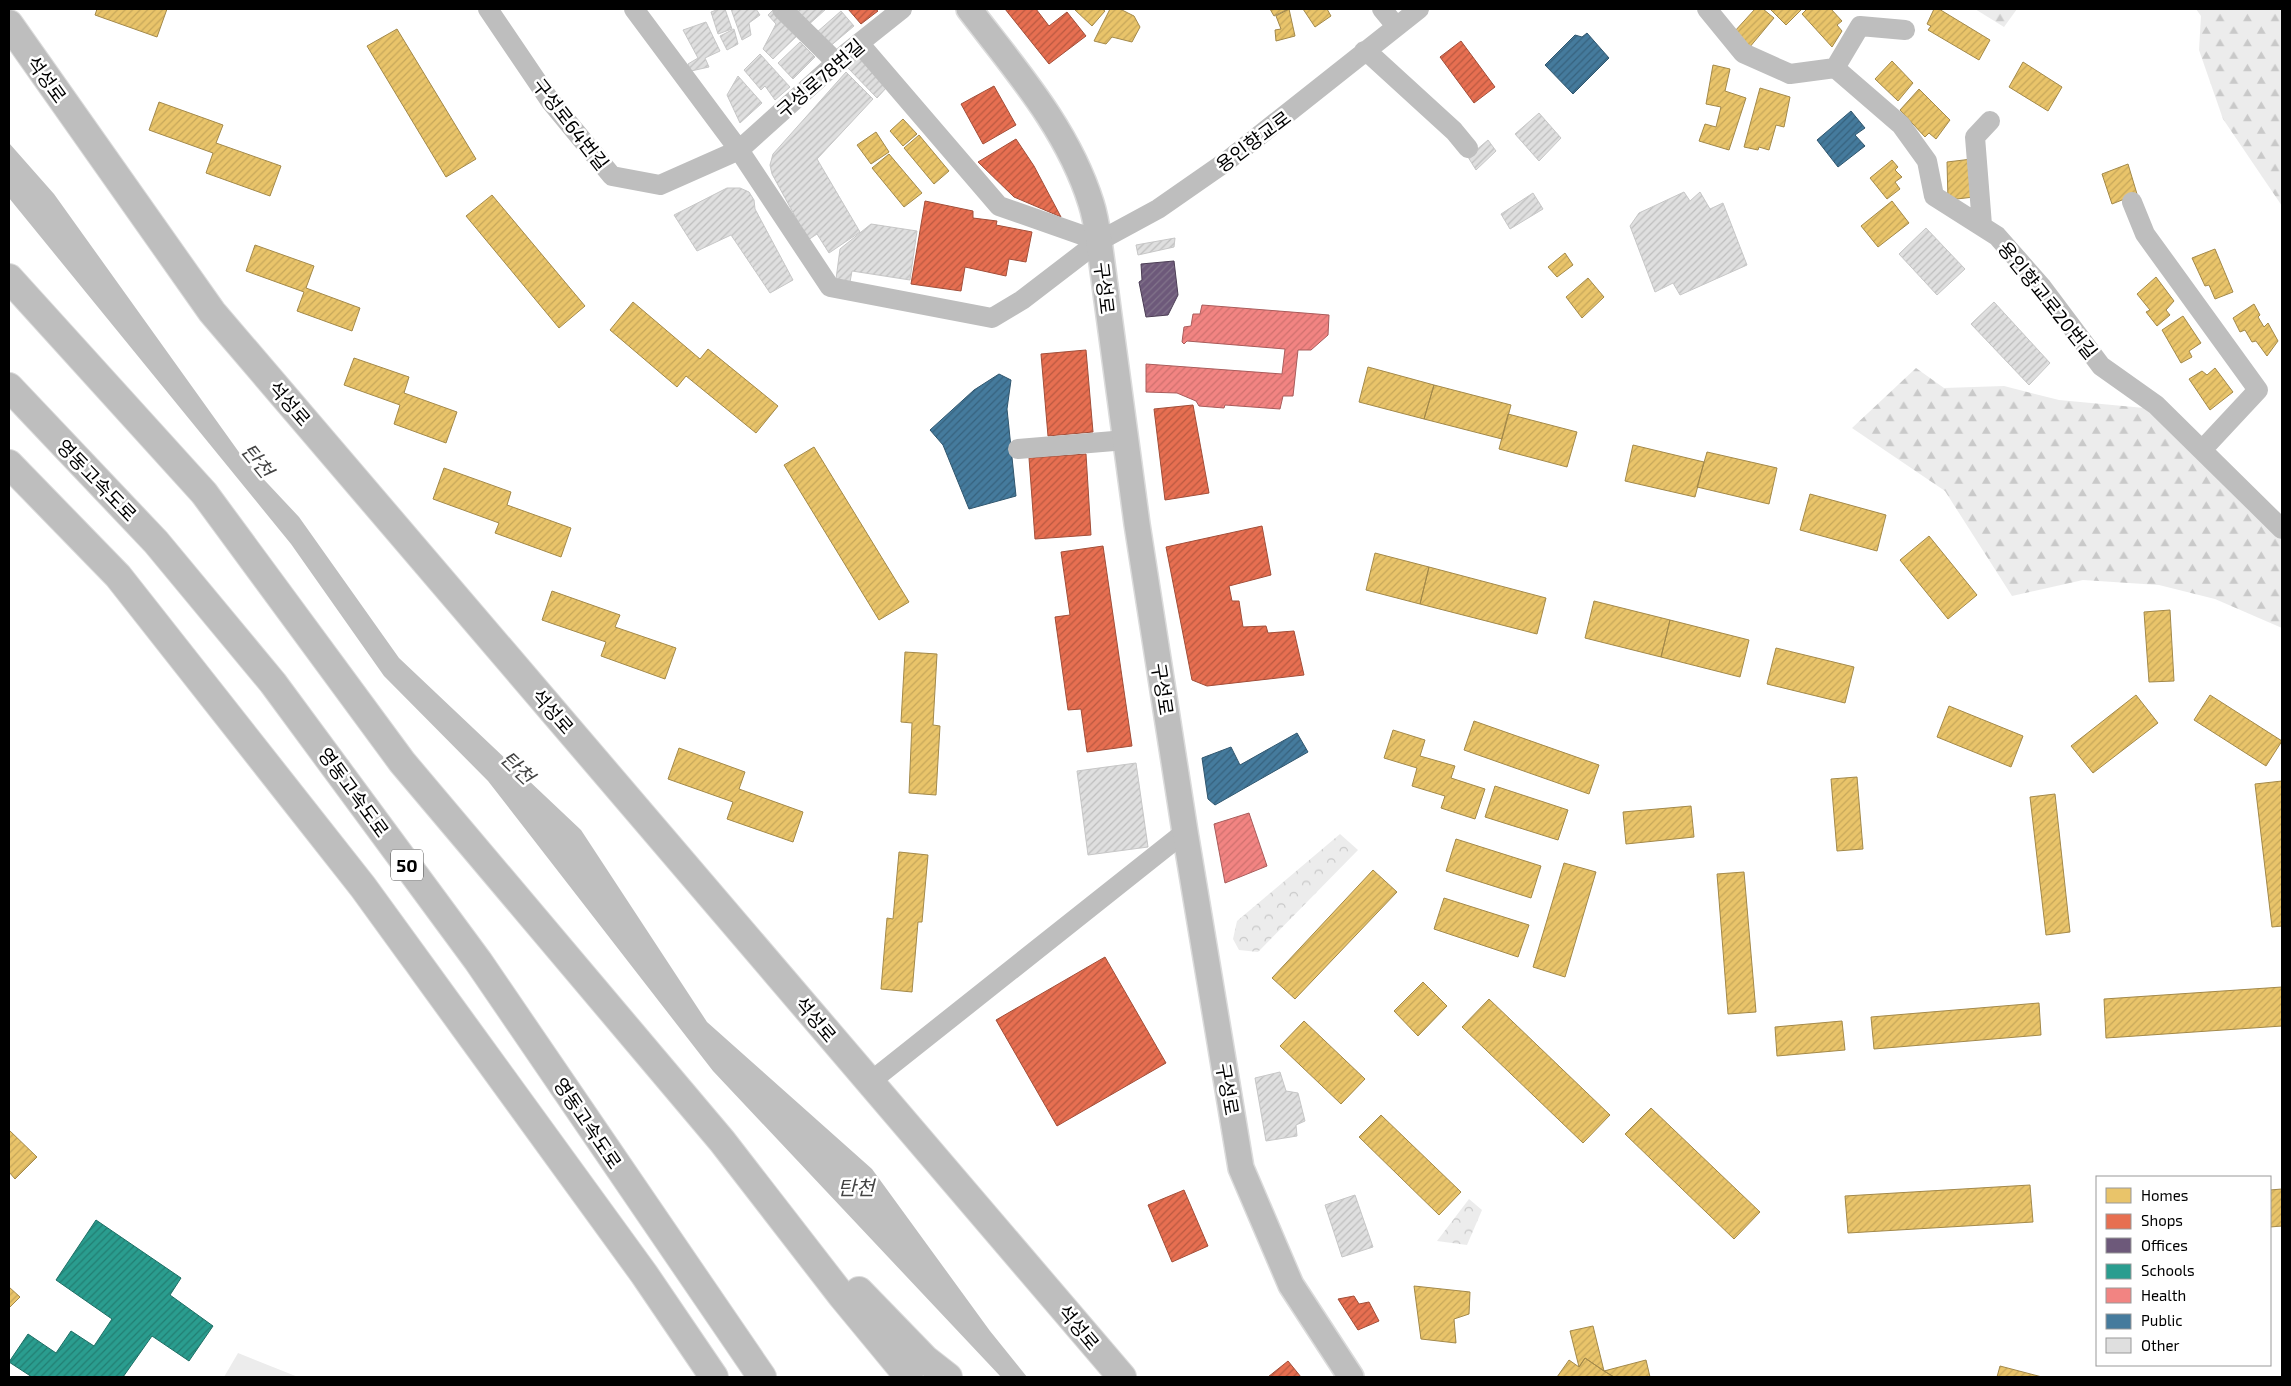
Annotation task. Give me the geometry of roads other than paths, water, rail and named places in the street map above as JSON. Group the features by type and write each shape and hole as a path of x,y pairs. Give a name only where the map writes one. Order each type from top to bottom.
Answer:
{"highway":[{"name":"석성로","path":"9,24 212,312 1122,1377"},
{"path":"9,278 204,493 402,762 722,1141 842,1296 909,1377"},
{"name":"영동고속도로","path":"9,387 156,542 272,683 478,961 762,1377"},
{"name":"50","path":"9,464 118,576 363,887 638,1266 714,1377"},
{"path":"722,1141 791,1202 858,1290 925,1359 948,1377"}],"main road":[{"name":"구성로","path":"969,9 1031,90 1064,143 1089,197 1099,241 1126,440 1185,832 1241,1168 1291,1285 1351,1377"}],"street":[{"name":"구성로64번길","path":"488,9 551,102 612,176 660,185 739,150"},
{"name":"용인향교로","path":"634,9 739,150 830,287 992,318 1022,300 1099,241 1158,208 1227,161 1302,104 1364,51 1419,9"},
{"path":"782,9 836,62"},
{"name":"구성로78번길","path":"739,150 836,62 902,9"},
{"path":"1382,9 1396,26"},
{"path":"1707,9 1743,53 1790,74 1835,68 1860,26 1906,30"},
{"path":"859,43 999,206 1099,241"},
{"path":"1364,51 1454,131 1468,148"},
{"name":"용인향교로20번길","path":"1835,68 1901,125 1927,161 1934,196 1997,236 2041,286 2101,366 2156,406 2282,529"},
{"path":"1982,225 1975,137 1990,120"},
{"path":"2132,202 2145,234 2258,390 2202,450"},
{"path":"1018,449 1126,440"},
{"path":"870,1082 1185,832"}],"water":[{"name":"탄천","path":"9,143 54,194 241,455 299,517 399,658 581,830 707,1022 872,1169 990,1331 1027,1377 1001,1377 713,1071 488,781 384,676 291,544 9,198"}]}
